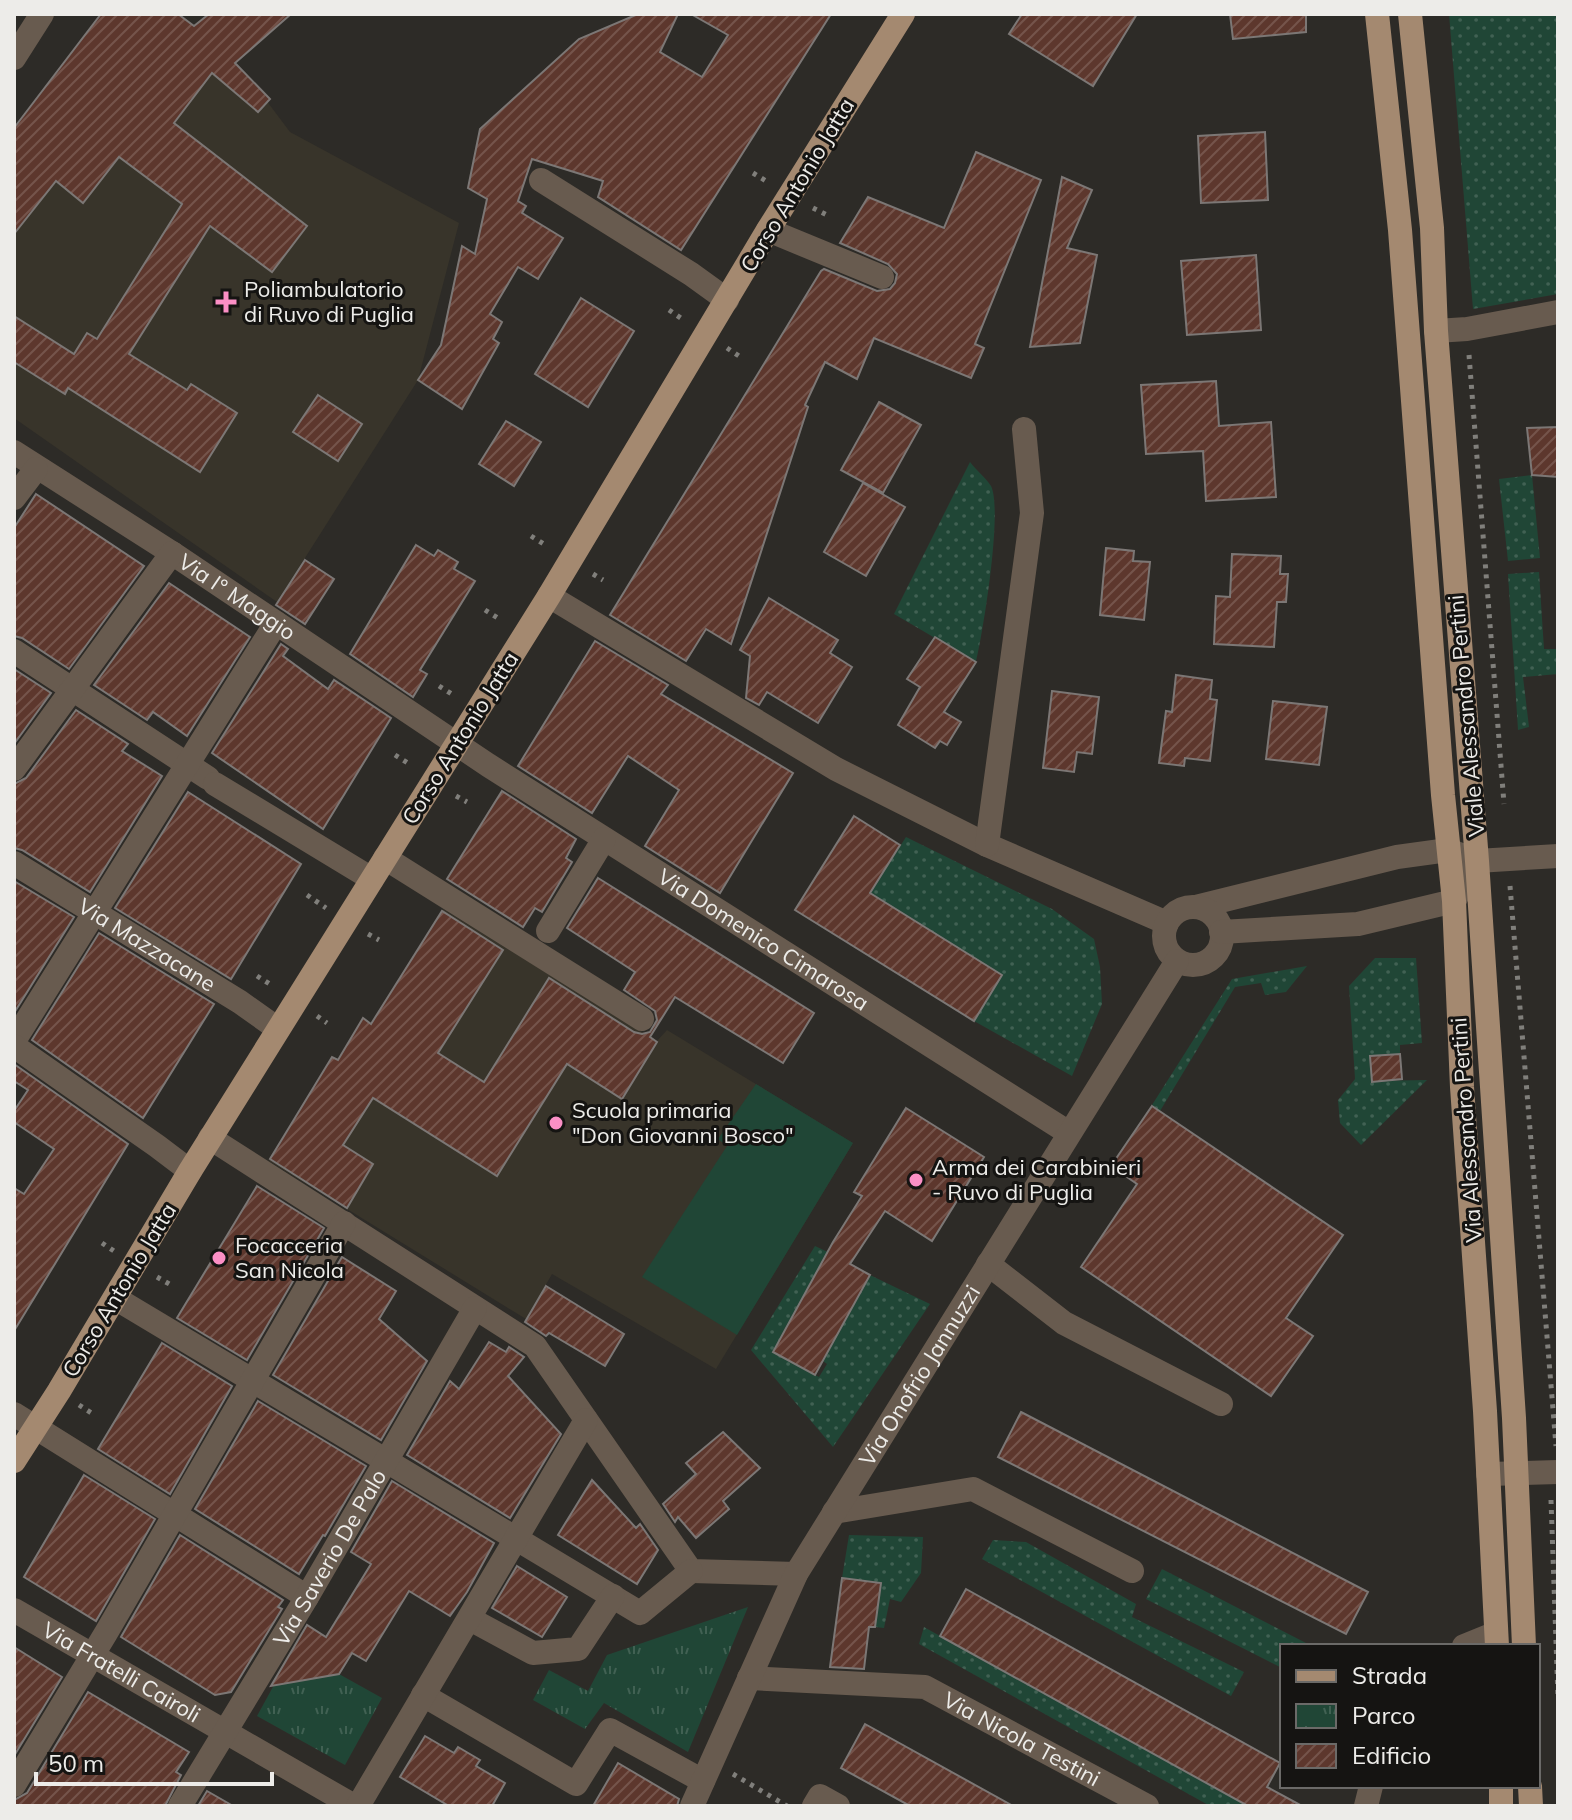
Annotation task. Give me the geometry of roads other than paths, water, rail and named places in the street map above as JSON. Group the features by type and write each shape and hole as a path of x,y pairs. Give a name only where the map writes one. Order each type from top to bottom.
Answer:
{"main road":[{"name":"Corso Antonio Jatta","path":"14,1461 210,1138 549,596 768,230 903,14"},
{"name":"Viale Alessandro Pertini","path":"1377,14 1403,255 1448,850"},
{"name":"Viale Alessandro Pertini","path":"1410,14 1432,228 1436,331 1477,861 1514,1418 1524,1644"},
{"name":"Via Alessandro Pertini","path":"1448,850 1454,901 1462,1087 1485,1411 1496,1639"}],"street":[{"path":"14,58 42,14"},
{"path":"541,180 727,300"},
{"path":"768,230 882,277"},
{"path":"1436,331 1467,329 1558,312"},
{"path":"987,845 1032,513 1024,429"},
{"name":"Via I° Maggio","path":"14,452 36,469 172,553 456,745"},
{"path":"14,498 36,469"},
{"path":"14,769 172,553"},
{"path":"549,596 836,769 987,845 1167,923"},
{"path":"190,1171 14,1044 276,623"},
{"path":"14,651 186,765 372,879"},
{"name":"Via Domenico Cimarosa","path":"456,745 1069,1133"},
{"path":"548,931 604,839"},
{"path":"1196,907 1213,915 1221,932 1221,941 1213,957 1196,965 1177,961 1166,948 1164,931 1179,911 1397,857 1448,850 1477,861 1558,856"},
{"path":"385,858 642,1019"},
{"path":"1221,932 1358,924 1454,901 1477,861"},
{"name":"Via Mazzacane","path":"14,863 240,1002 278,1029"},
{"name":"Via Onofrio Jannuzzi","path":"692,1806 796,1574 1177,961"},
{"path":"210,1138 535,1346 691,1571"},
{"path":"14,1785 94,1654 344,1223"},
{"path":"988,1264 1064,1323 1221,1404"},
{"path":"115,1298 640,1613 691,1571 796,1574"},
{"name":"Via Saverio De Palo","path":"180,1806 307,1597 475,1308"},
{"path":"14,1414 307,1597"},
{"path":"356,1806 586,1420"},
{"path":"1488,1474 1516,1473 1555,1483"},
{"path":"834,1512 973,1489 1132,1571"},
{"path":"470,1619 533,1653 578,1649 613,1596"},
{"name":"Via Fratelli Cairoli","path":"14,1610 356,1806"},
{"path":"1473,1644 1496,1639"},
{"name":"Via Nicola Testini","path":"749,1678 925,1687 1147,1806"},
{"path":"423,1695 576,1784 610,1730 707,1771"},
{"path":"814,1806 820,1796 838,1806"}],"place":[{"name":"Poliambulatorio di Ruvo di Puglia","path":"226,302"},
{"name":"Scuola primaria \"Don Giovanni Bosco\"","path":"556,1123"},
{"name":"Arma dei Carabinieri - Ruvo di Puglia","path":"916,1180"},
{"name":"Focacceria San Nicola","path":"219,1258"}]}
